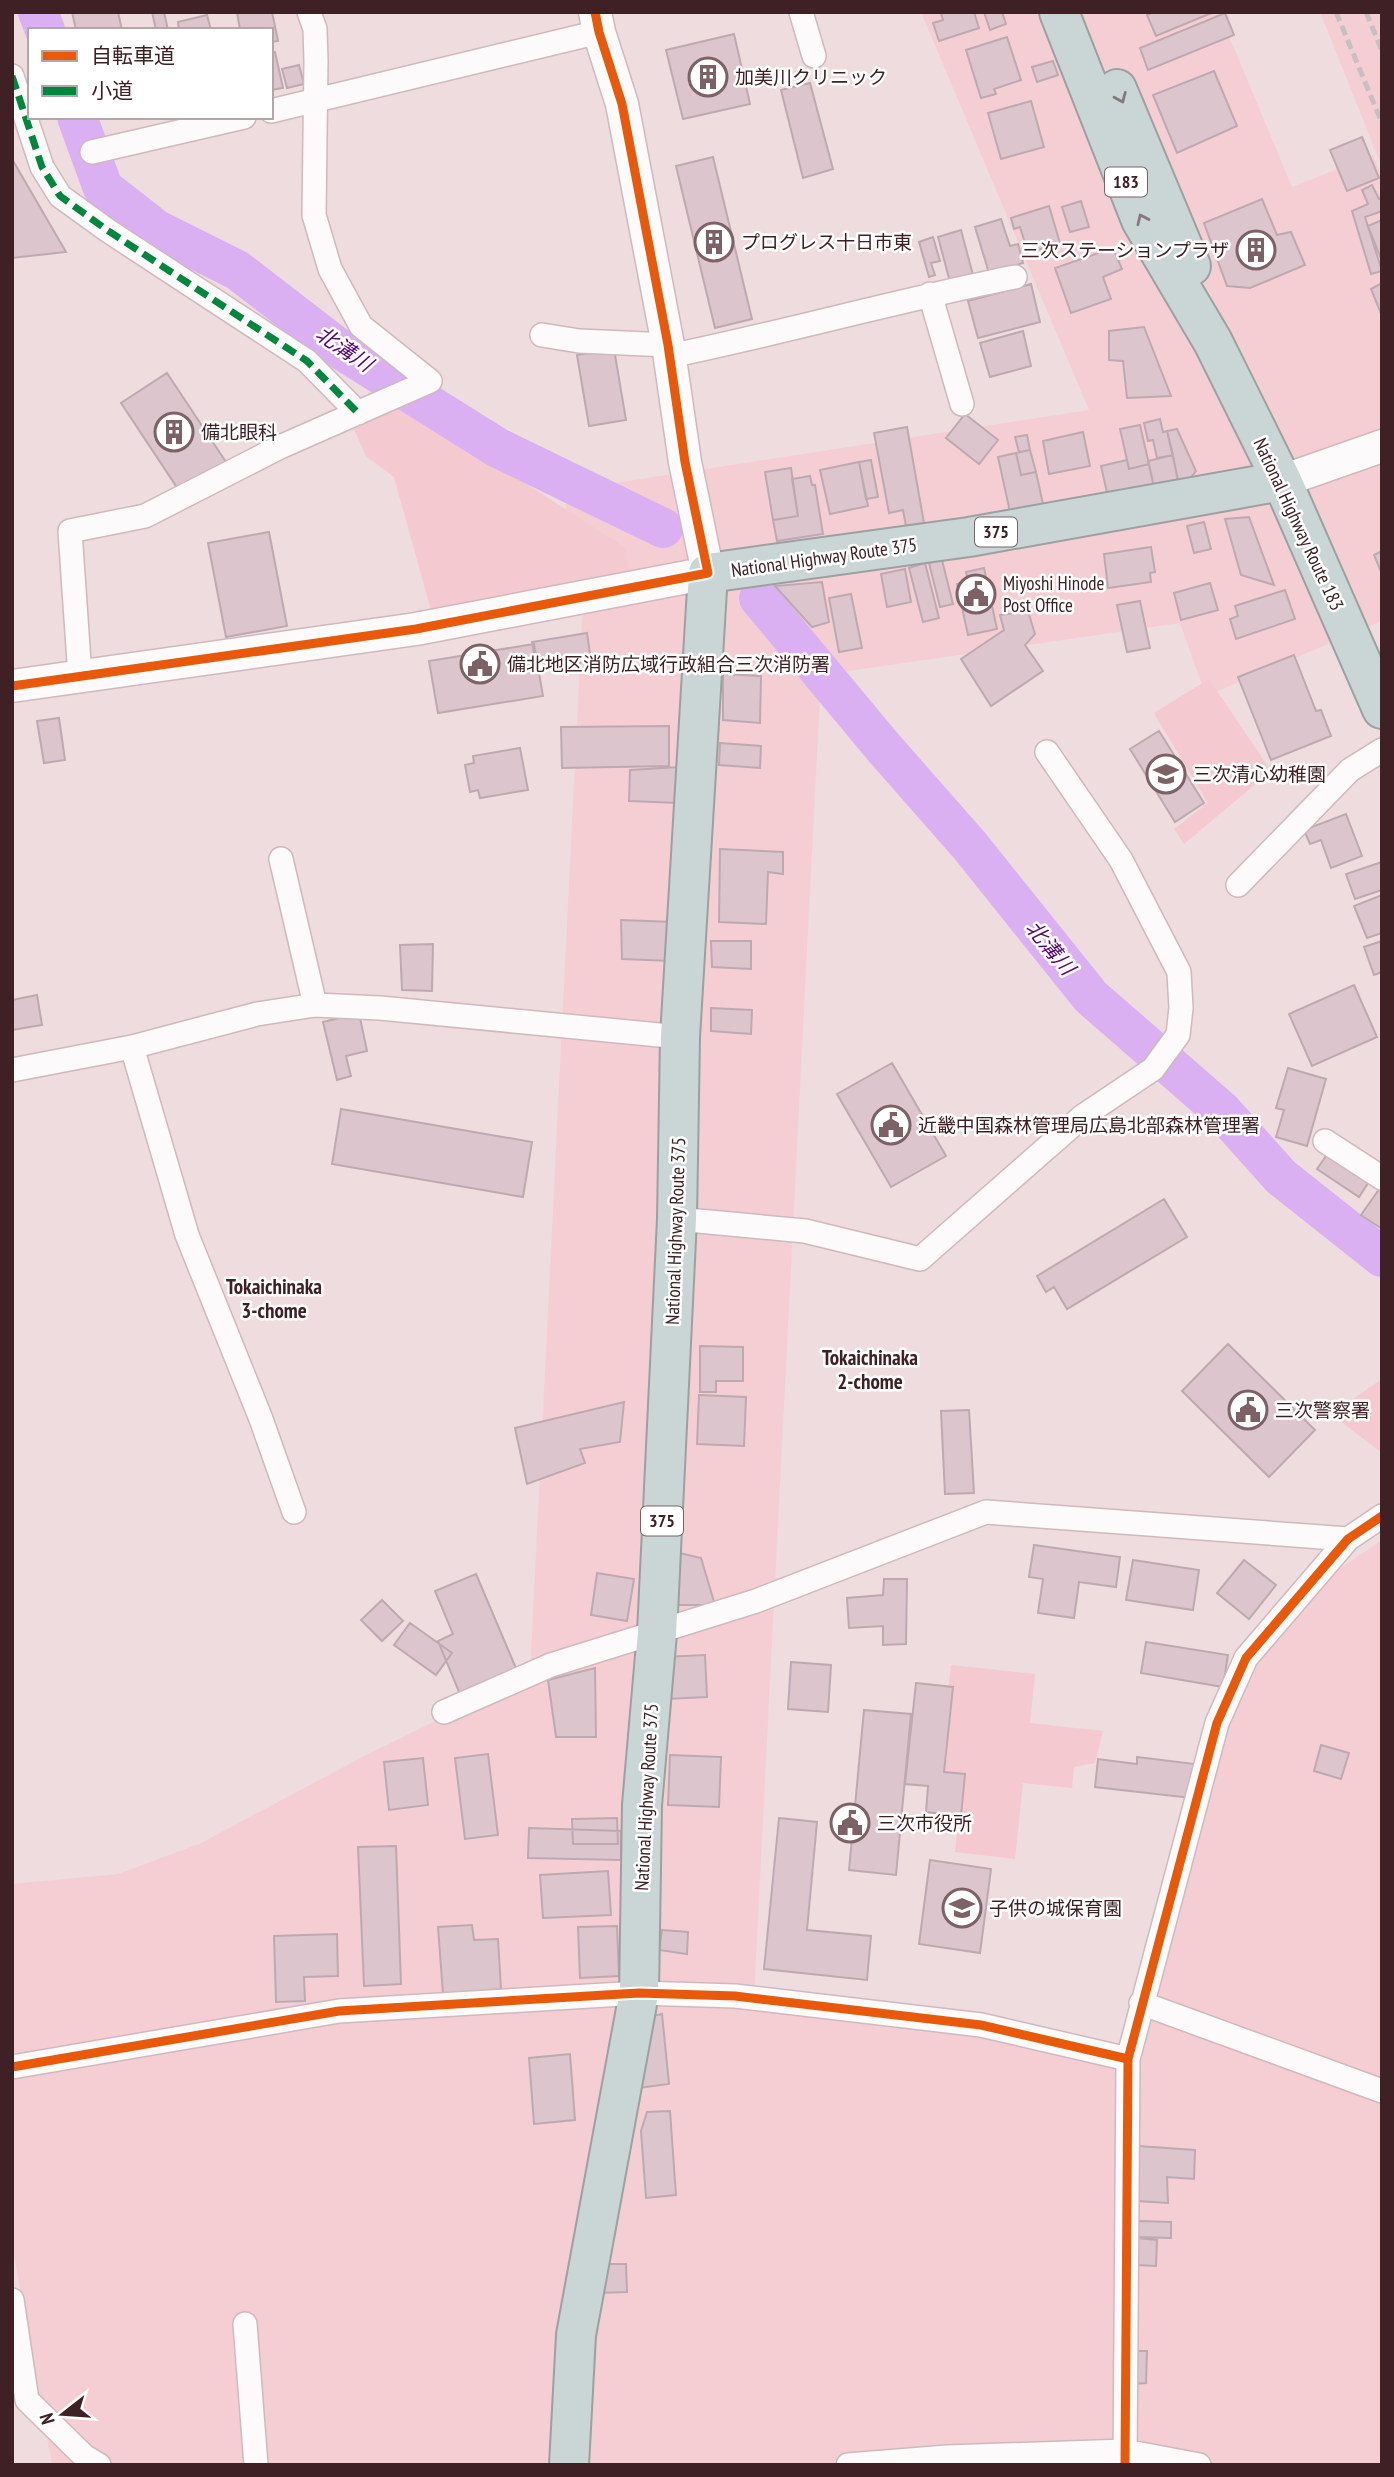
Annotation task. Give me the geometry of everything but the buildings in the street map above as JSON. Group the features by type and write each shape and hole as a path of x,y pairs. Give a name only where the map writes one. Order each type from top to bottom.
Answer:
{"highway":[{"name":"National Highway Route 183","path":"1059,12 1141,220 1213,342 1282,481 1382,709"},
{"name":"National Highway Route 183","path":"1085,12 1194,274 1213,342"},
{"name":"National Highway Route 375","path":"569,2465 576,2335 639,1993 642,1805 657,1633 677,1219 680,1037 708,573 969,537 1282,481"}],"street":[{"path":"80,677 70,531 145,516 280,447 430,381 361,326 330,269 314,215 315,29 309,12"},
{"path":"800,12 814,56"},
{"path":"12,687 416,629 708,573 685,462 669,351 622,104 597,22 316,101 273,111"},
{"path":"12,76 42,167 60,196 107,230 307,361 358,413"},
{"path":"92,152 235,119"},
{"path":"542,335 669,351 733,343 930,294 1015,277"},
{"path":"930,294 962,404"},
{"path":"1282,481 1382,446"},
{"path":"1238,885 1350,771 1382,750"},
{"path":"677,1219 804,1231 920,1259 1083,1116 1153,1069 1178,1035 1181,1008 1179,972 1121,860 1046,752"},
{"path":"281,859 315,1005"},
{"path":"12,1070 132,1046 257,1014 315,1005 380,1008 680,1037"},
{"path":"132,1046 187,1235 261,1419 294,1512"},
{"path":"1325,1142 1382,1178"},
{"path":"444,1712 551,1665 756,1601 986,1512 1348,1539"},
{"path":"1125,2458 1128,2059 1217,1723 1246,1658 1348,1539 1382,1516"},
{"path":"12,2067 340,2011 639,1993 735,1996 981,2025 1128,2059"},
{"path":"1141,2003 1382,2091"},
{"path":"12,2300 20,2398 85,2456 99,2465"},
{"path":"245,2324 256,2465"},
{"path":"848,2465 947,2457 1125,2458 1199,2465"}],"shaded area":[{"path":"921,12 1219,12 1292,187 1373,155 1382,177 1382,621 1206,696 1180,623 821,675 754,1997 1126,2051 1249,1659 1270,1616 1382,1540 1382,2465 52,2465 12,2244 12,1884 118,1874 199,1844 370,1753 530,1675 583,600 563,491 1089,410"},
{"path":"1320,12 1382,12 1382,167"},
{"path":"404,405 626,548 630,581 432,614 394,477 366,456 354,429"},
{"path":"1209,679 1271,771 1184,844 1174,829 1208,803 1154,713"},
{"path":"1382,1379 1382,1453 1331,1414"},
{"path":"951,1665 1035,1674 1030,1723 1103,1731 1095,1763 1074,1767 1072,1788 1023,1783 1015,1859 955,1852 963,1779 939,1776"}],"waterway":[{"name":"北溝川","path":"38,12 44,28"},
{"name":"北溝川","path":"78,119 103,188 157,230 237,270 337,347 498,448 663,528"},
{"name":"北溝川","path":"759,598 883,747 970,846 1091,997 1222,1111 1281,1177 1382,1257"}],"railway":[{"path":"1336,12 1382,123"},
{"path":"1366,12 1382,51"}],"marked path":[{"path":"12,76 42,167 60,196 107,230 307,361 358,413"}],"cycle path":[{"path":"12,686 416,629 708,573 685,462 668,345 622,104 595,12"},
{"path":"1125,2465 1128,2059 1217,1723 1246,1658 1348,1539 1382,1516"},
{"path":"12,2067 339,2011 639,1993 735,1996 981,2025 1128,2059"}],"place":[{"name":"加美川クリニック","path":"708,77"},
{"name":"プログレス十日市東","path":"714,242"},
{"name":"三次ステーションプラザ","path":"1256,250"},
{"name":"備北眼科","path":"174,432"},
{"name":"Miyoshi Hinode Post Office","path":"976,594"},
{"name":"備北地区消防広域行政組合三次消防署","path":"480,664"},
{"name":"三次清心幼稚園","path":"1166,774"},
{"name":"近畿中国森林管理局広島北部森林管理署","path":"891,1125"},
{"name":"三次警察署","path":"1248,1410"},
{"name":"三次市役所","path":"850,1823"},
{"name":"子供の城保育園","path":"962,1908"}],"district":[{"name":"Tokaichinaka 3-chome","path":"274,1299"},
{"name":"Tokaichinaka 2-chome","path":"870,1370"}]}
